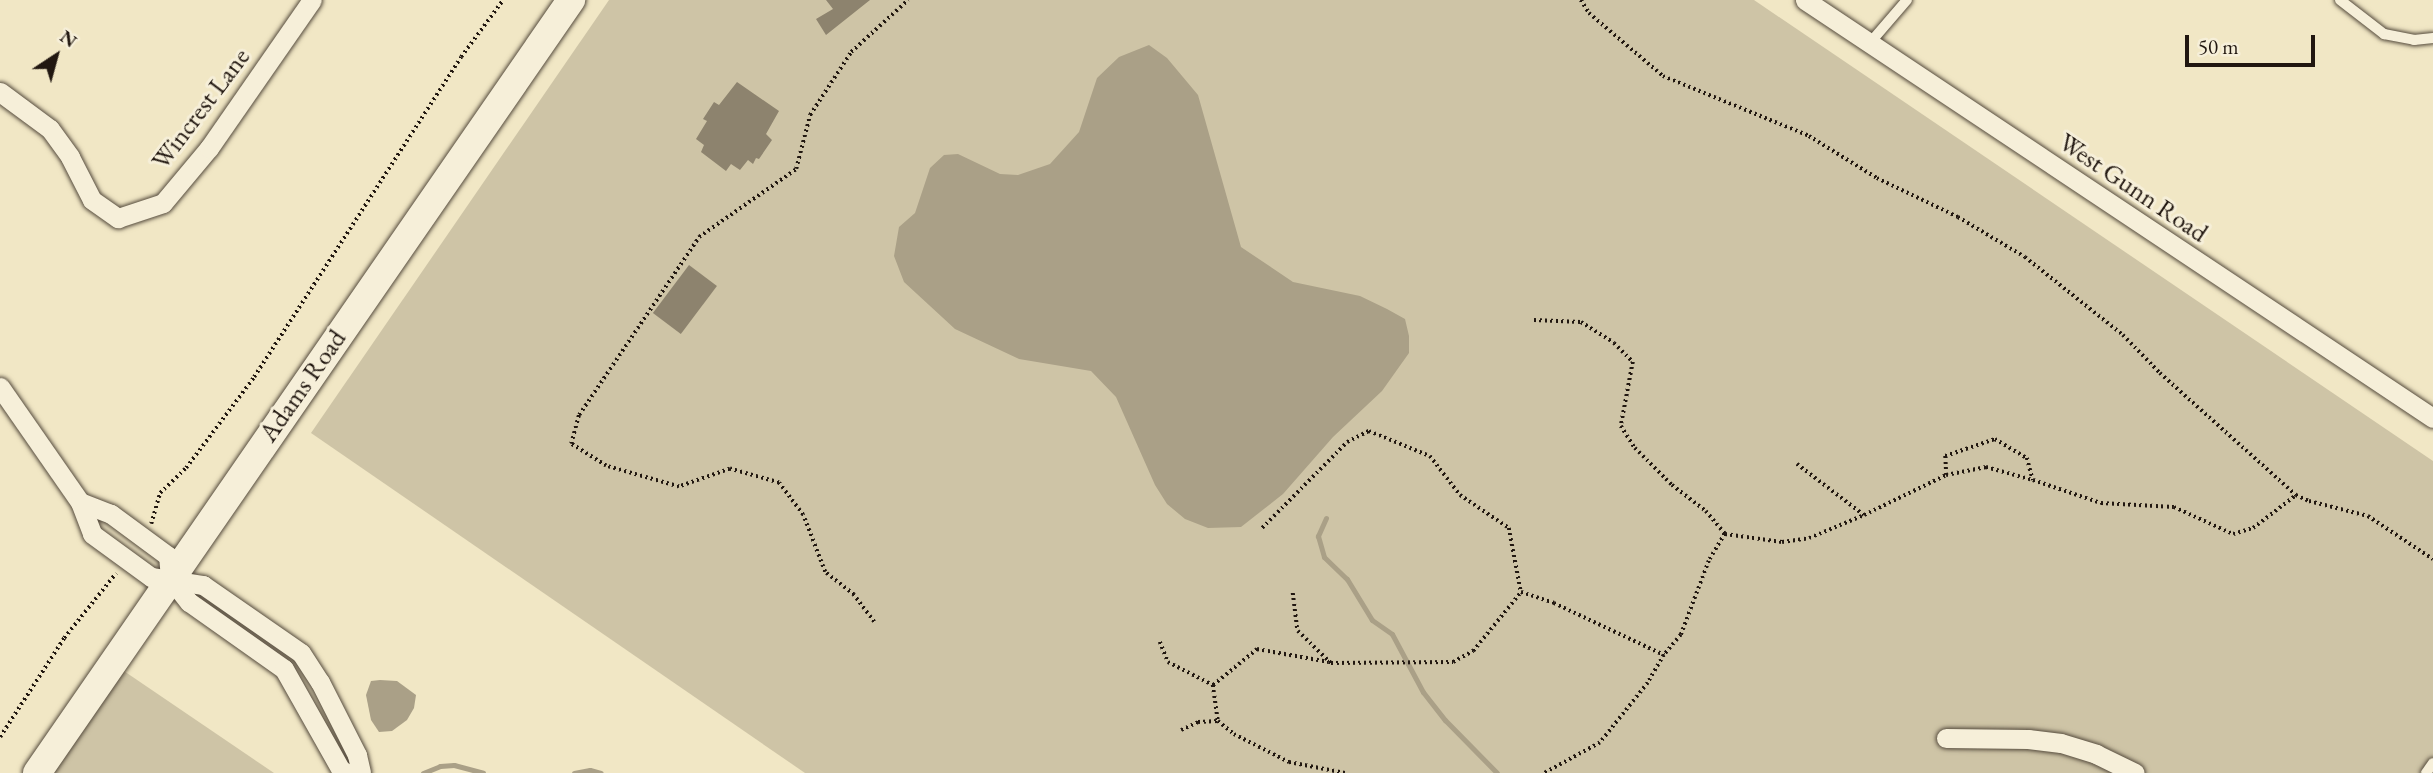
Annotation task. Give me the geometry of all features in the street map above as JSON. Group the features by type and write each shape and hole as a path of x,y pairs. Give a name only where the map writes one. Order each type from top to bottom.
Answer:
{"main road":[{"name":"Adams Road","path":"37,773 571,0"}],"street":[{"name":"Wincrest Lane","path":"0,92 50,129 70,157 92,201 118,218 163,204 209,148 312,0"},
{"name":"West Gunn Road","path":"1805,0 2433,418"},
{"path":"0,387 80,502 92,534 151,577 203,585 302,653 357,755 361,773"},
{"path":"80,502 111,514 167,556 170,578 189,602 284,669 341,770 347,773"},
{"path":"293,682 310,667"},
{"path":"1946,738 2028,739 2061,743 2096,754 2135,773"}],"lane":[{"path":"1869,44 1907,0"},
{"path":"2340,0 2384,34 2414,40 2433,38"},
{"path":"2426,773 2433,763"}],"path":[{"path":"142,538 154,520 160,493 186,468 254,377 401,149 503,0"},
{"path":"874,622 855,595 825,572 803,515 779,483 730,469 679,487 606,466 571,444 579,415 699,237 796,169 810,115 851,52 908,0"},
{"path":"1581,0 1590,13 1663,76 1809,136 1877,178 1958,217 2025,257 2123,335 2161,373 2297,495 2309,501 2368,516 2433,559"},
{"path":"1534,320 1581,322 1614,344 1633,362 1621,426 1635,448 1672,485 1706,511 1725,534 1782,542 1809,538 1946,475 1986,467 2101,503 2174,507 2233,534 2253,528 2297,495"},
{"path":"1213,685 1257,649 1331,663 1454,662 1473,651 1521,592 1509,528 1460,495 1430,456 1369,431 1347,442 1262,528"},
{"path":"1946,475 1945,456 1995,439 2027,458 2033,480"},
{"path":"1797,464 1864,515"},
{"path":"1545,773 1600,743 1648,683 1664,654 1681,635 1709,561 1725,534"},
{"path":"0,737 64,638 127,559"},
{"path":"1521,592 1554,603 1664,654"},
{"path":"1293,593 1298,631 1331,663"},
{"path":"1160,642 1168,662 1213,685"},
{"path":"1213,685 1218,721"},
{"path":"1181,730 1198,722 1218,721 1234,734 1289,762 1345,773"}],"shaded area":[{"path":"609,0 1754,0 2433,461 2433,773 805,773 311,433"},
{"path":"1149,45 1167,58 1198,95 1241,247 1293,282 1360,296 1387,309 1405,319 1409,336 1409,353 1382,391 1333,437 1283,494 1241,527 1208,528 1185,519 1167,504 1155,485 1116,397 1091,371 1019,359 955,329 904,282 894,256 899,227 915,213 930,168 944,155 958,154 1000,174 1018,175 1050,164 1079,132 1097,78 1119,57"},
{"path":"118,667 274,773 47,773"},
{"path":"371,681 397,681 416,695 414,708 407,720 392,731 379,732 371,720 366,695"}],"building":[{"path":"826,0 870,0 826,35 816,19 833,9"},
{"path":"737,82 779,111 766,134 772,140 759,159 756,158 753,164 748,160 740,170 731,164 726,171 701,152 704,145 696,139 707,121 703,119 714,102 719,105"},
{"path":"689,265 717,286 681,334 653,313"}],"waterway":[{"path":"1326,518 1318,536 1324,557 1347,579 1372,620 1392,634 1423,692 1445,720 1497,773"},
{"path":"423,773 440,766 454,765 483,773"},
{"path":"574,773 590,770 601,773"}]}
